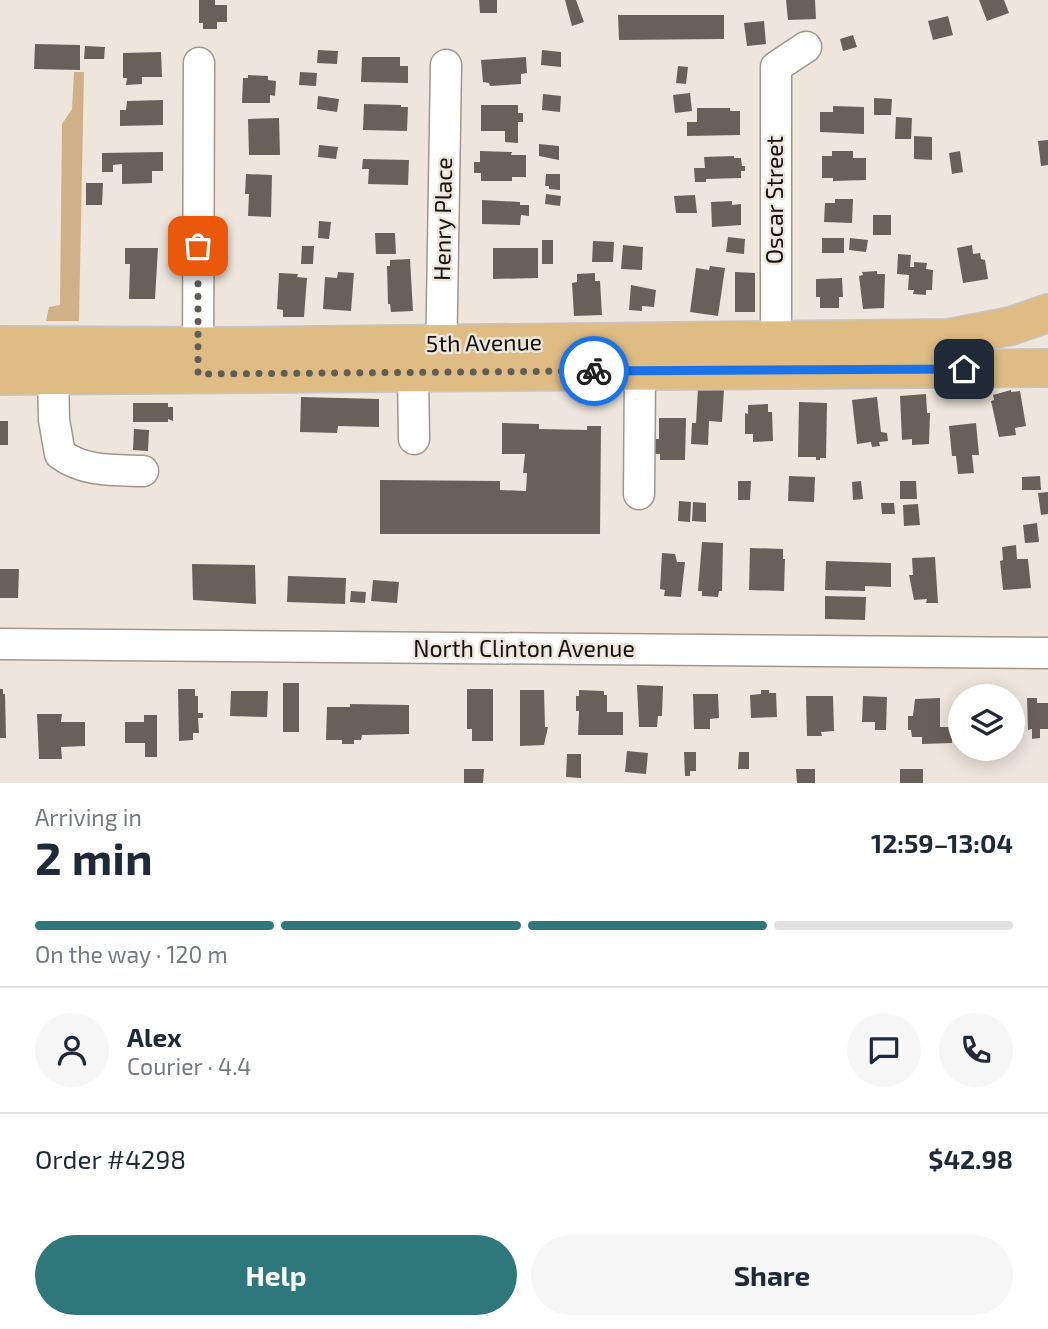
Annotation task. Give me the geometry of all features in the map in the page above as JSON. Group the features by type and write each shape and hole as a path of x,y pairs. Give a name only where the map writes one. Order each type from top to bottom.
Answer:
{"main road":[{"name":"5th Avenue","path":"0,345 198,360 432,363 640,371 949,338 1011,326 1048,313"},
{"name":"5th Avenue","path":"432,363 775,355 911,369 1048,368"},
{"name":"5th Avenue","path":"0,376 53,376 198,360"}],"street":[{"name":"Oscar Street","path":"775,355 776,67 806,47"},
{"path":"198,360 199,63"},
{"name":"Henry Place","path":"414,439 432,363 446,65"},
{"path":"639,494 640,371"},
{"path":"53,376 54,420 60,454 87,468 143,471"},
{"name":"North Clinton Avenue","path":"0,645 1048,653"}],"shaded area":[{"path":"74,72 84,72 79,321 46,321 49,307 60,305 62,124 72,109"}],"building":[{"path":"199,0 215,0 215,5 227,5 227,22 217,22 217,29 203,29 203,23 199,23"},
{"path":"479,0 497,0 497,13 480,13"},
{"path":"565,0 576,0 584,22 572,26"},
{"path":"786,0 815,0 816,19 788,20"},
{"path":"979,0 1004,0 1009,13 987,21"},
{"path":"618,15 724,15 724,39 619,40"},
{"path":"948,16 953,35 933,40 928,21"},
{"path":"764,21 766,44 747,46 744,23"},
{"path":"853,35 857,47 843,51 840,39"},
{"path":"35,44 80,45 80,70 34,69"},
{"path":"85,46 105,47 104,59 84,59"},
{"path":"318,50 338,51 337,64 317,63"},
{"path":"542,50 561,52 561,67 541,65"},
{"path":"161,52 162,77 142,77 142,84 126,85 127,78 123,78 123,53"},
{"path":"362,57 400,57 400,66 408,66 408,83 361,82"},
{"path":"526,57 527,73 521,74 521,84 490,86 489,83 483,82 481,60"},
{"path":"678,66 688,67 686,84 676,83"},
{"path":"300,72 317,73 316,86 299,85"},
{"path":"248,75 268,76 268,80 276,81 275,96 270,95 270,103 242,103 243,78 248,78"},
{"path":"690,93 692,111 675,113 673,95"},
{"path":"543,94 561,96 560,112 542,110"},
{"path":"318,96 339,99 337,112 317,109"},
{"path":"874,98 892,99 891,115 874,115"},
{"path":"163,100 163,125 120,126 120,110 126,110 127,101"},
{"path":"364,104 408,107 407,131 363,130"},
{"path":"481,105 518,105 518,113 523,113 523,122 518,122 518,143 505,142 505,131 481,131"},
{"path":"833,106 864,107 864,134 820,132 820,112 833,112"},
{"path":"697,108 730,108 730,111 740,111 740,135 687,136 687,122 697,122"},
{"path":"896,117 912,118 911,139 895,139"},
{"path":"279,118 280,155 249,155 248,119"},
{"path":"914,136 932,137 932,160 914,159"},
{"path":"1048,140 1048,165 1041,166 1038,141"},
{"path":"539,144 559,146 559,160 539,156"},
{"path":"319,145 338,147 336,159 318,157"},
{"path":"480,151 526,155 526,177 512,177 512,181 481,181 481,173 474,173 474,162 480,162"},
{"path":"832,151 853,151 853,158 866,158 866,180 833,181 833,178 822,178 822,156 832,156"},
{"path":"960,151 963,172 952,174 949,153"},
{"path":"163,152 163,171 152,171 152,183 122,184 122,164 113,165 113,172 102,172 102,153"},
{"path":"704,157 741,158 742,166 745,166 745,171 741,171 741,178 695,182 694,168 705,168"},
{"path":"363,159 409,160 408,185 368,184 369,169 362,169"},
{"path":"246,174 272,175 271,217 248,216"},
{"path":"546,174 560,174 560,190 545,186"},
{"path":"86,183 103,183 102,205 86,205"},
{"path":"546,194 561,196 560,206 545,204"},
{"path":"695,195 697,213 676,213 674,196"},
{"path":"835,199 853,199 852,223 824,222 825,203 835,203"},
{"path":"482,200 529,205 529,216 521,215 520,225 482,224"},
{"path":"732,201 732,205 741,204 741,225 712,227 711,202"},
{"path":"873,215 891,215 891,235 873,235"},
{"path":"319,221 331,222 329,239 318,238"},
{"path":"375,233 395,233 396,254 376,254"},
{"path":"728,237 745,239 744,254 726,252"},
{"path":"822,238 844,238 844,253 822,253"},
{"path":"850,238 868,240 866,252 849,250"},
{"path":"542,240 553,240 553,264 542,264"},
{"path":"593,241 614,242 613,262 592,262"},
{"path":"623,245 643,247 642,270 621,269"},
{"path":"972,245 973,254 980,253 981,259 985,260 988,279 963,283 957,248"},
{"path":"302,246 314,246 313,264 301,264"},
{"path":"125,248 158,248 155,299 129,299 130,264 125,264"},
{"path":"493,248 538,248 538,278 493,279"},
{"path":"898,254 911,255 910,267 914,267 914,262 927,263 926,269 933,270 932,290 926,290 926,295 913,294 914,290 908,290 909,275 897,274"},
{"path":"410,259 413,311 391,312 388,304 387,266 390,266 390,260"},
{"path":"710,266 725,268 718,316 690,312 696,268 709,270"},
{"path":"877,271 877,274 885,274 884,308 863,309 859,276 863,275 862,272"},
{"path":"338,272 354,273 351,311 323,309 325,277 337,278"},
{"path":"735,272 755,273 755,312 735,312"},
{"path":"279,273 298,274 297,277 307,278 304,317 283,317 283,310 277,309"},
{"path":"595,273 595,281 600,281 602,315 574,316 572,283 577,282 577,274"},
{"path":"842,278 843,297 839,297 839,308 820,308 820,297 816,297 816,279"},
{"path":"631,285 656,290 654,307 642,306 642,311 629,310"},
{"path":"698,388 724,389 722,422 709,421 708,445 691,444 692,423 696,423"},
{"path":"1011,390 1020,391 1026,426 1015,428 1016,435 999,437 991,401 994,400 993,395"},
{"path":"926,394 927,413 930,413 929,444 912,445 912,439 902,440 900,396"},
{"path":"301,397 379,399 379,427 338,426 337,433 300,432"},
{"path":"877,397 881,432 887,433 888,441 879,442 880,446 872,447 871,442 857,444 852,400"},
{"path":"799,402 827,403 826,458 816,460 816,457 798,457"},
{"path":"133,403 168,403 168,407 173,407 173,421 168,419 168,422 133,422"},
{"path":"768,404 768,412 772,412 773,441 753,442 753,434 745,434 745,413 748,414 748,405"},
{"path":"659,418 686,418 685,460 660,460 660,454 654,454 653,439 659,439"},
{"path":"0,421 8,421 8,445 0,445"},
{"path":"502,423 539,424 539,429 587,430 587,426 601,426 600,534 380,534 380,480 500,481 500,490 526,491 527,473 523,473 525,454 502,454"},
{"path":"976,423 979,455 972,455 974,473 958,474 956,456 952,456 949,426"},
{"path":"134,429 149,430 148,451 133,450"},
{"path":"789,476 815,477 814,502 788,501"},
{"path":"1040,476 1041,490 1022,490 1022,477"},
{"path":"738,481 751,481 750,500 738,500"},
{"path":"861,481 863,499 853,500 852,482"},
{"path":"900,481 916,481 917,499 900,499"},
{"path":"1048,492 1048,514 1041,515 1038,493"},
{"path":"679,501 691,502 690,522 678,521"},
{"path":"693,502 706,503 706,522 692,521"},
{"path":"881,503 894,503 895,514 882,514"},
{"path":"918,504 920,525 904,526 903,505"},
{"path":"1037,523 1039,542 1025,543 1023,525"},
{"path":"702,542 723,543 722,591 719,591 718,597 702,596 702,591 698,591"},
{"path":"1016,545 1017,559 1028,559 1031,588 1003,590 1000,561 1003,560 1002,547"},
{"path":"750,548 783,549 784,591 749,590"},
{"path":"662,553 675,554 677,562 685,562 681,597 664,596 665,590 660,589"},
{"path":"935,557 938,603 926,603 927,599 914,600 909,575 913,575 912,558"},
{"path":"826,561 891,563 891,587 865,586 865,591 825,590"},
{"path":"192,564 255,565 256,604 193,600"},
{"path":"0,569 19,569 18,598 0,598"},
{"path":"288,576 346,578 345,604 287,602"},
{"path":"373,580 399,582 397,603 371,601"},
{"path":"351,591 366,592 365,603 350,602"},
{"path":"825,596 866,597 865,620 825,619"},
{"path":"283,683 299,683 299,732 283,732"},
{"path":"637,685 663,686 662,716 658,716 657,727 639,727"},
{"path":"0,689 3,689 5,694 6,738 0,738"},
{"path":"178,689 195,689 195,696 198,696 198,713 203,713 203,718 198,718 199,733 193,733 193,740 179,741"},
{"path":"467,689 493,689 493,741 472,741 472,729 467,729"},
{"path":"520,690 544,690 545,727 548,727 544,745 520,746"},
{"path":"579,690 604,691 604,695 607,695 607,712 623,712 623,735 578,735 579,711 576,711 576,696 579,696"},
{"path":"761,690 776,693 777,717 751,718 750,695 761,694"},
{"path":"231,691 268,691 267,717 230,716"},
{"path":"693,694 718,694 719,718 710,719 710,729 694,729"},
{"path":"806,696 833,696 834,731 821,732 822,736 807,736"},
{"path":"863,696 887,697 886,730 875,730 875,722 862,722"},
{"path":"940,698 940,727 948,727 948,743 922,744 922,737 912,737 911,730 908,730 908,716 913,716 915,699"},
{"path":"1027,698 1037,698 1037,703 1048,703 1048,729 1040,729 1040,738 1032,739 1032,729 1028,730"},
{"path":"350,704 409,705 409,734 362,735 361,740 354,740 354,744 342,744 342,740 326,740 327,707 350,707"},
{"path":"37,714 62,714 61,722 85,722 85,746 61,747 62,759 39,759"},
{"path":"144,715 157,715 157,757 145,757 145,743 125,743 125,722 144,722"},
{"path":"627,751 648,753 646,774 625,772"},
{"path":"684,752 696,752 696,771 690,771 690,776 685,776"},
{"path":"739,752 749,752 749,769 738,769"},
{"path":"567,754 581,754 581,778 566,777"},
{"path":"464,769 484,769 483,783 464,783"},
{"path":"796,769 815,769 815,783 797,783"},
{"path":"900,769 923,769 923,783 900,783"}],"way so far":[{"path":"198,246 198,374 594,371"}],"route":[{"path":"594,371 964,369"}]}
